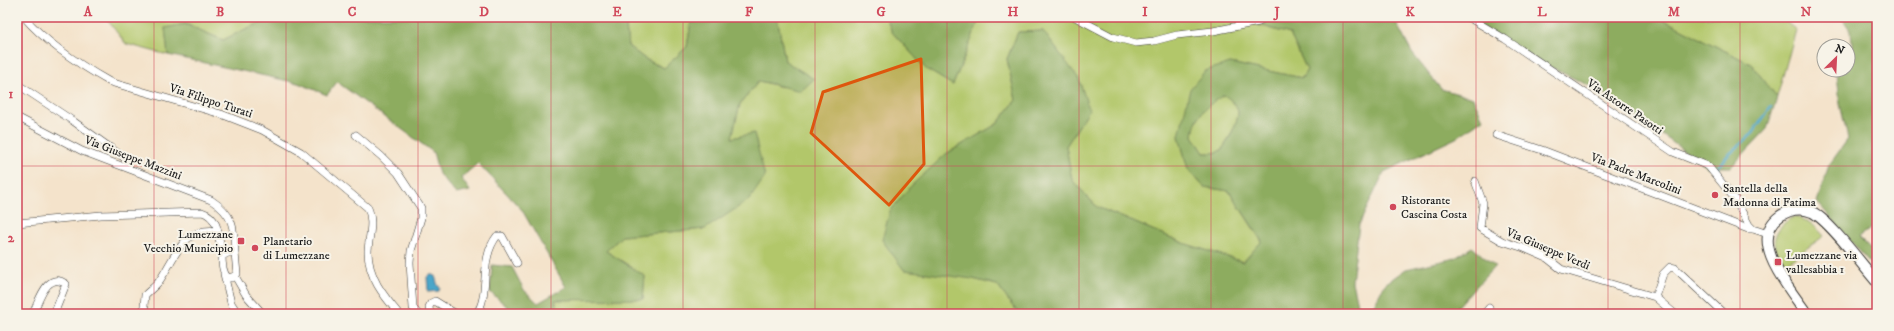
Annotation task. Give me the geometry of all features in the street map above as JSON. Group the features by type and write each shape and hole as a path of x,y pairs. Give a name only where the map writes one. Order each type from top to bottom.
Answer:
{"main road":[{"path":"1807,314 1770,256 1767,244 1768,234 1772,226 1780,216 1789,211 1801,209 1813,212 1824,220 1877,282"}],"street":[{"name":"Via Filippo Turati","path":"24,17 59,48 95,74 110,82 221,114 262,130 301,152 368,208 372,217 368,251 370,268 378,288 399,314"},
{"path":"1075,17 1113,37 1136,44 1176,35 1213,31 1259,22 1263,17"},
{"name":"Via Astorre Pasotti","path":"1468,17 1505,39 1671,151 1708,166 1735,198 1749,225 1753,229"},
{"path":"17,84 73,121 126,159 129,168"},
{"name":"Via Giuseppe Mazzini","path":"17,117 82,151 212,200 222,207 231,219 232,225 224,274 230,303 238,314"},
{"path":"356,135 381,156 398,173 421,208 421,218 411,251 410,263 413,308 418,314"},
{"name":"Via Padre Marcolini","path":"1496,135 1542,150 1748,229 1753,229 1768,234"},
{"name":"Via Giuseppe Verdi","path":"1475,181 1483,202 1480,228 1493,237 1547,258 1561,268 1576,274 1655,297 1675,314"},
{"path":"17,222 101,215 198,211 213,218 218,230 219,244 228,253"},
{"path":"147,314 144,306 145,295 159,282 184,242 200,230 218,230"},
{"path":"476,314 482,301 486,259 497,236 502,236 517,263"},
{"name":"Via Giuseppe Mazzini","path":"228,253 237,270 233,277 246,295 263,314"},
{"path":"1655,297 1663,274 1670,267 1675,268 1721,311"},
{"path":"224,274 227,277 233,277 228,288"},
{"path":"34,311 48,283 54,280 61,281 66,284 54,314"},
{"path":"430,314 429,307 435,301 456,314"},
{"path":"1484,314 1489,308"}],"highlighted area":[{"path":"921,59 924,164 889,205 811,133 823,92"}],"green space":[{"path":"105,17 276,17 223,40 186,24 165,28 168,55 126,44"},
{"path":"276,17 625,17 628,46 645,59 664,68 687,47 691,23 705,17 777,17 785,61 814,79 801,91 759,81 740,104 732,138 754,133 765,177 749,200 705,229 622,236 606,251 645,276 643,299 555,300 559,314 516,314 490,292 492,265 512,267 524,290 538,303 566,287 522,210 478,163 461,178 470,191 456,194 439,174 433,152 337,82 327,95 298,83 168,55 165,28 185,24 223,40"},
{"path":"625,17 705,17 691,23 687,47 664,68 645,59 628,46"},
{"path":"777,17 886,17 892,32 926,69 953,85 977,25 977,17 1189,17 1238,19 1290,34 1307,70 1302,78 1230,63 1179,136 1188,169 1204,187 1229,191 1262,242 1244,262 1186,244 1097,207 1072,180 1066,146 1089,110 1043,31 1018,32 1007,59 1016,100 997,124 946,154 973,279 997,285 1014,308 1021,314 559,314 555,300 643,298 645,276 606,251 622,236 705,229 740,104 759,81 782,87 785,61"},
{"path":"886,17 977,17 977,25 953,85 926,69 892,32"},
{"path":"1189,17 1393,17 1412,53 1441,89 1473,98 1483,119 1456,138 1384,172 1359,225 1352,282 1359,314 1021,314 1014,308 997,285 973,279 904,270 882,240 890,211 911,186 946,154 997,124 1016,100 1007,59 1018,32 1043,31 1079,79 1089,110 1066,146 1072,180 1097,207 1186,244 1243,262 1262,241 1229,191 1204,187 1188,169 1179,136 1190,89 1205,71 1230,63 1302,78 1307,70 1290,34 1238,19","holes":["1224,95 1231,100 1237,108 1238,114 1235,125 1230,137 1220,151 1204,153 1193,136 1196,122 1207,107"]},
{"path":"1465,17 1658,17 1751,64 1777,97 1767,129 1731,167 1707,167 1602,92 1538,61"},
{"path":"1658,17 1780,17 1796,30 1777,97 1751,64"},
{"path":"1841,17 1877,17 1877,224 1859,237 1877,255 1877,271 1817,202 1829,165 1848,139 1840,104 1837,78 1856,78 1856,38 1852,38 1851,31"},
{"path":"1224,94 1237,108 1238,114 1235,125 1230,137 1220,151 1204,153 1193,136 1196,122 1203,111 1212,102"},
{"path":"1793,217 1803,219 1810,223 1824,236 1782,266 1778,259 1774,245 1775,239 1780,227"},
{"path":"1472,247 1495,266 1451,314 1369,314 1385,284 1406,269 1455,258"}],"water":[{"path":"430,274 435,276 438,286 440,287 439,291 428,292 427,277"}],"waterway":[{"path":"1716,170 1724,159 1751,135 1771,107"}],"place":[{"name":"Santella della Madonna di Fatima","path":"1715,195"},
{"name":"Ristorante Cascina Costa","path":"1393,207"},
{"name":"Lumezzane Vecchio Municipio","path":"241,241"},
{"name":"Planetario di Lumezzane","path":"255,248"},
{"name":"Lumezzane via vallesabbia 1","path":"1778,262"}]}
